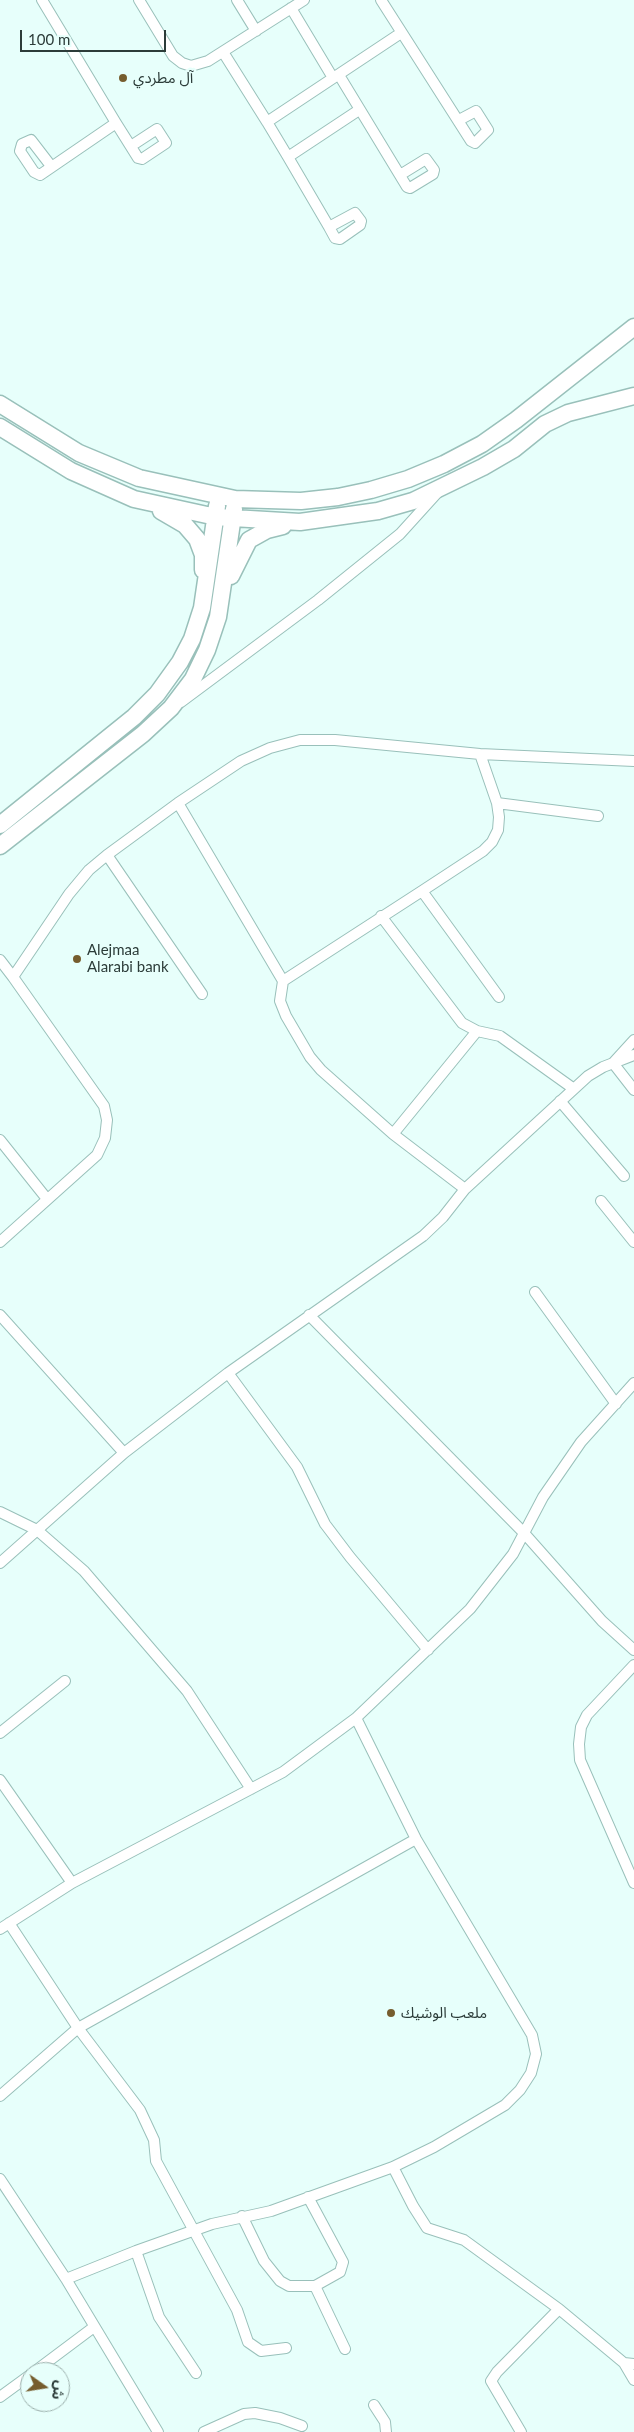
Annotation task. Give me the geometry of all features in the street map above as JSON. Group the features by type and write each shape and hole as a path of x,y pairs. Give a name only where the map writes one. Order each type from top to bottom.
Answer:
{"main road":[{"path":"0,404 80,453 139,478 235,499 301,501 338,497 371,490 444,464 482,444 516,420 634,327"},
{"path":"0,846 143,734 172,708 193,678 207,650 233,568 249,540 267,530 300,522 378,511 413,501 440,489 514,449 545,424 568,413 634,396"},
{"path":"0,427 71,471 172,516 186,525 197,539 203,555 202,608"},
{"path":"0,825 134,718 158,694 180,662 192,639 202,608 218,496"},
{"path":"134,499 216,517 300,522"},
{"path":"216,623 235,499"}],"street":[{"path":"42,0 131,146"},
{"path":"139,0 173,56 182,63 191,66 208,61 304,0"},
{"path":"237,0 256,31"},
{"path":"381,0 459,120"},
{"path":"291,8 400,175"},
{"path":"267,122 401,33"},
{"path":"222,52 267,122 328,227"},
{"path":"288,157 359,110"},
{"path":"51,166 116,123"},
{"path":"172,708 214,679 400,534 440,489"},
{"path":"13,977 69,894 89,870 178,803 241,761 270,748 300,740 335,740 480,754 634,761"},
{"path":"283,981 483,851 492,842 498,830 499,817 497,803 480,754"},
{"path":"178,803 283,981 280,1001 283,1010 310,1057 331,1080 393,1134 465,1189"},
{"path":"497,803 598,816"},
{"path":"108,855 202,994"},
{"path":"422,891 499,997"},
{"path":"381,916 462,1023 477,1031 500,1036 574,1088"},
{"path":"0,960 106,1113 107,1129 103,1146 97,1154 0,1242"},
{"path":"393,1134 477,1031"},
{"path":"613,1063 634,1040"},
{"path":"0,1563 124,1453 228,1372 423,1236 443,1218 465,1189 588,1076 634,1055"},
{"path":"623,1060 634,1062"},
{"path":"613,1063 634,1090"},
{"path":"560,1101 624,1176"},
{"path":"0,1140 47,1199"},
{"path":"600,1201 634,1242"},
{"path":"535,1292 616,1404"},
{"path":"0,1315 124,1453"},
{"path":"309,1315 524,1533 602,1621 634,1650"},
{"path":"228,1372 297,1467 325,1524 350,1557 428,1650"},
{"path":"286,2348 261,2350 248,2342 237,2310 192,2231 156,2162 154,2140 140,2110 5,1926 72,1883 283,1772 356,1718 470,1610 513,1554 557,1474 580,1442 634,1383"},
{"path":"0,1512 37,1530 84,1571 187,1691 251,1789"},
{"path":"634,1665 587,1715 581,1727 579,1737 580,1760 634,1883"},
{"path":"0,1733 65,1682"},
{"path":"66,2279 192,2231 242,2216 271,2211 393,2167 434,2147 506,2105 526,2082 536,2054 532,2035 416,1839 356,1718"},
{"path":"0,1780 72,1883"},
{"path":"0,2096 78,2028 416,1839"},
{"path":"393,2167 412,2206 428,2228 464,2240 559,2309 629,2364 634,2380"},
{"path":"0,2179 66,2279 158,2432"},
{"path":"242,2216 264,2261 280,2281 289,2286 315,2286 340,2272 343,2262 308,2198"},
{"path":"136,2251 159,2317 196,2373"},
{"path":"315,2286 345,2349"},
{"path":"521,2432 491,2381 497,2372 559,2309"},
{"path":"47,2362 94,2327"},
{"path":"2,2392 20,2381"},
{"path":"374,2405 385,2422 386,2432"},
{"path":"204,2432 233,2417 250,2413 280,2418 302,2426"}],"place":[{"name":"آل مطردي","path":"123,78"},
{"name":"Alejmaa Alarabi bank","path":"77,959"},
{"name":"ملعب الوشيك","path":"391,2013"}]}
